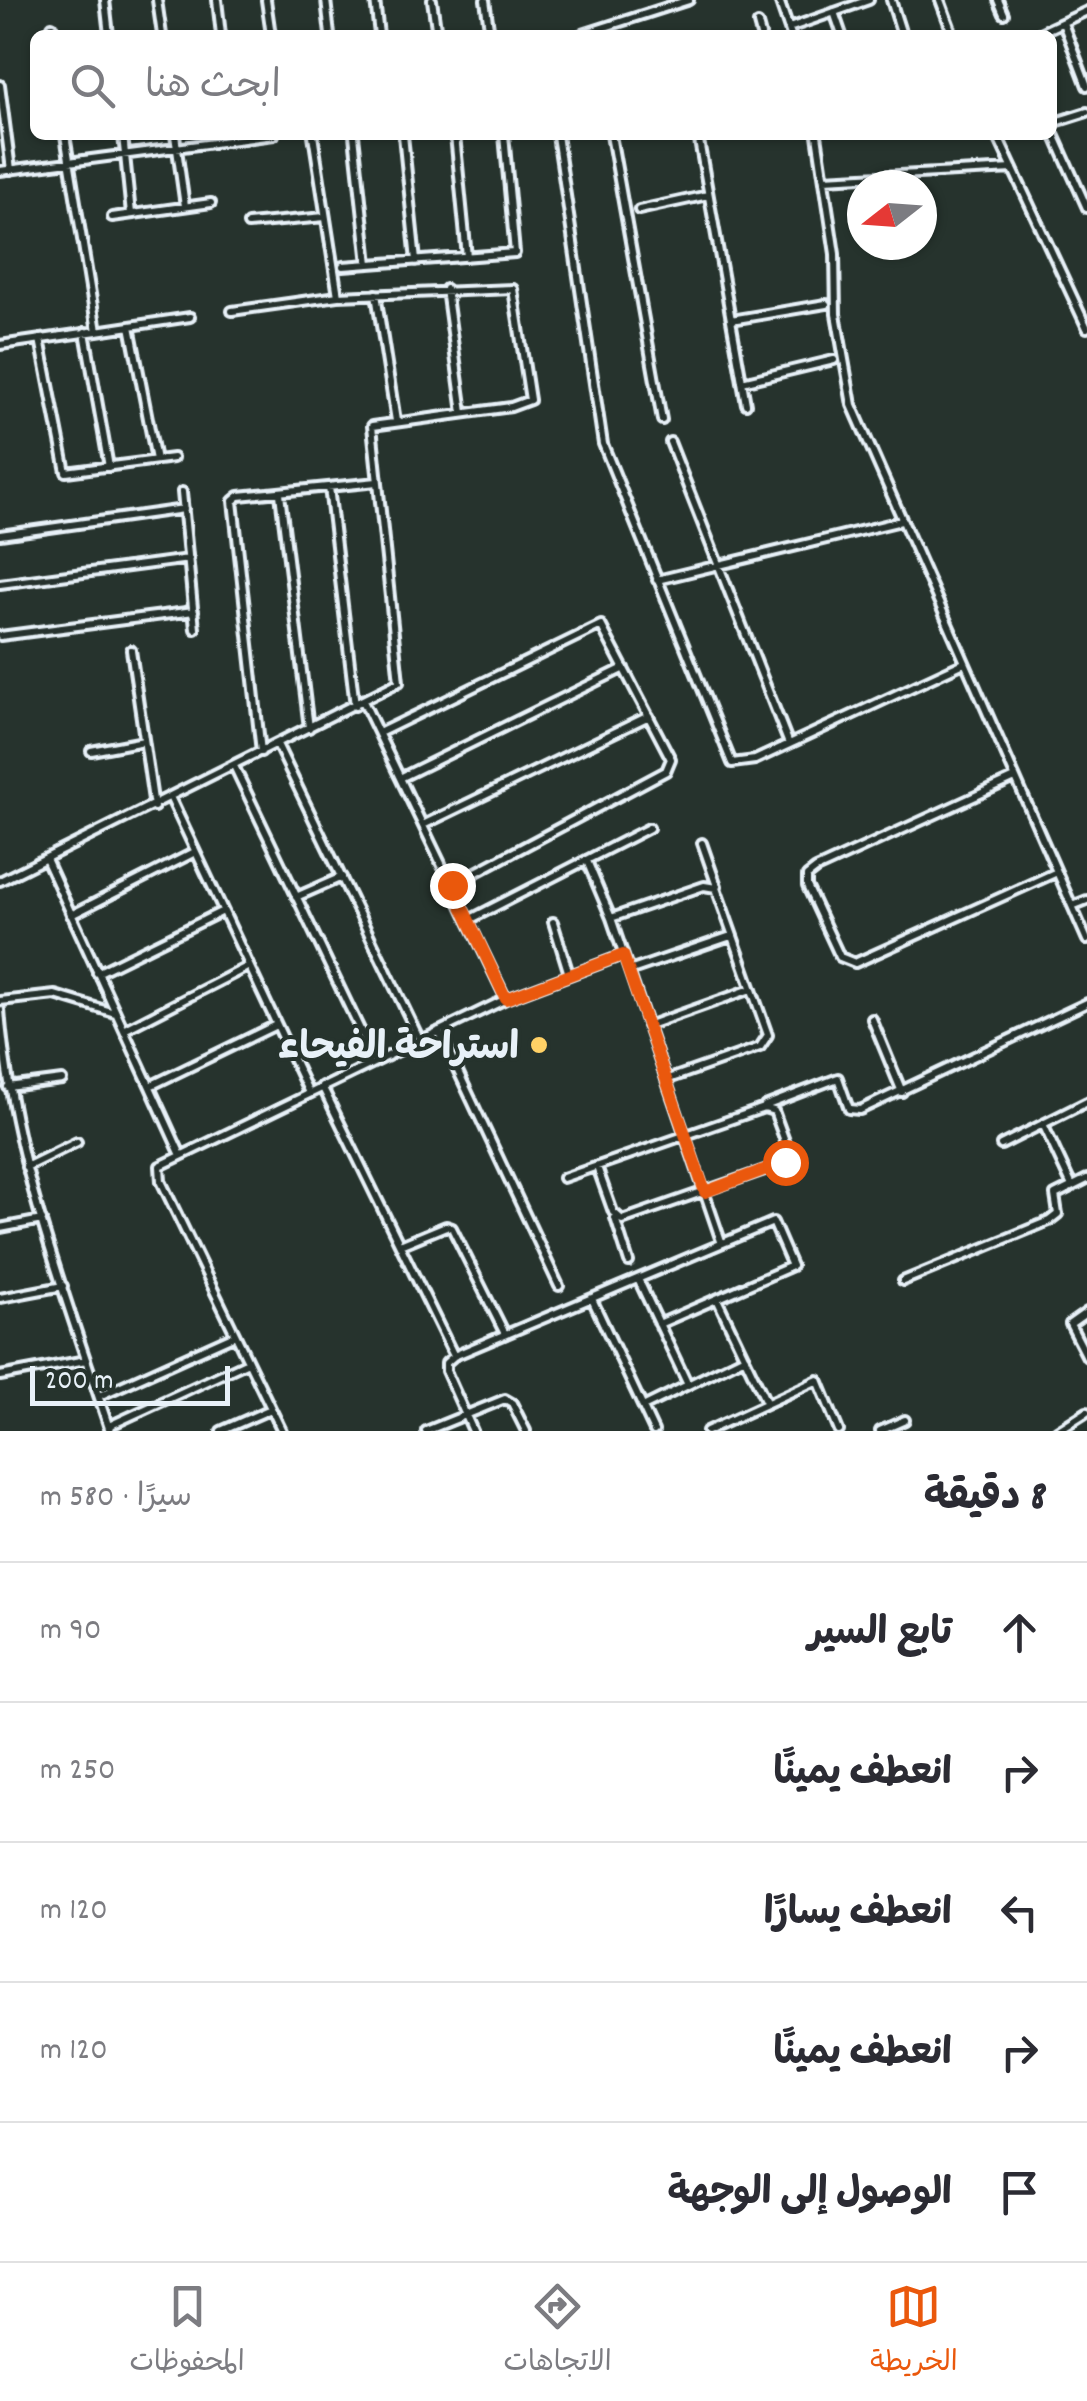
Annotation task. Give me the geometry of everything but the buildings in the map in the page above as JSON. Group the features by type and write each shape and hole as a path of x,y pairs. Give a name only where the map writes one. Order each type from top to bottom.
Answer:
{"street":[{"path":"104,0 108,30"},
{"path":"156,0 161,30"},
{"path":"217,0 221,30"},
{"path":"266,0 270,30"},
{"path":"326,0 329,30"},
{"path":"375,0 378,30"},
{"path":"432,0 436,30"},
{"path":"485,0 489,30"},
{"path":"596,30 689,0"},
{"path":"779,0 789,30"},
{"path":"794,30 869,0"},
{"path":"890,0 900,30"},
{"path":"940,0 951,30"},
{"path":"998,0 1004,14"},
{"path":"1046,30 1087,11"},
{"path":"834,12 840,30"},
{"path":"1063,23 1087,86"},
{"path":"758,24 760,30"},
{"path":"0,85 10,170"},
{"path":"1057,122 1087,112"},
{"path":"1057,136 1087,208"},
{"path":"67,140 98,330"},
{"path":"123,140 131,214"},
{"path":"176,140 185,206"},
{"path":"0,171 223,140"},
{"path":"314,140 338,296"},
{"path":"355,140 368,264"},
{"path":"404,140 416,261"},
{"path":"455,140 467,257"},
{"path":"343,266 511,255 516,249 505,140"},
{"path":"558,140 603,444 732,764 742,765 964,663"},
{"path":"612,140 662,420"},
{"path":"699,140 746,404"},
{"path":"818,140 848,392 1087,940"},
{"path":"999,140 1087,328"},
{"path":"824,179 1013,169"},
{"path":"639,210 708,194"},
{"path":"112,217 211,203"},
{"path":"248,224 325,218"},
{"path":"0,881 235,768 400,680 370,430 375,424 524,404 530,394 512,290 446,289 338,296 232,311"},
{"path":"446,289 463,413"},
{"path":"376,294 396,421"},
{"path":"730,320 826,304"},
{"path":"0,344 190,316"},
{"path":"130,326 156,460"},
{"path":"85,332 109,467"},
{"path":"40,339 64,470 173,458"},
{"path":"742,382 834,360"},
{"path":"670,442 789,744"},
{"path":"261,752 232,505 239,496 377,482"},
{"path":"329,488 355,706"},
{"path":"182,492 196,629"},
{"path":"280,494 309,728"},
{"path":"0,535 184,509"},
{"path":"658,580 902,521"},
{"path":"0,584 189,559"},
{"path":"0,636 194,611"},
{"path":"379,733 598,625 604,627 671,760 666,770 452,885"},
{"path":"131,650 154,807"},
{"path":"400,778 624,668"},
{"path":"363,701 506,999"},
{"path":"423,824 648,716"},
{"path":"91,751 144,741"},
{"path":"277,744 420,1040"},
{"path":"235,768 375,1062"},
{"path":"1015,778 816,869 807,876 807,886 840,957 855,964 1057,872"},
{"path":"171,798 308,1093"},
{"path":"469,920 650,828"},
{"path":"666,1080 766,1042 768,1036 702,843"},
{"path":"70,915 195,852"},
{"path":"47,860 180,1153"},
{"path":"587,861 612,918 721,1242"},
{"path":"296,897 342,877"},
{"path":"612,918 704,886 718,892"},
{"path":"1072,906 1087,900"},
{"path":"97,973 223,911"},
{"path":"553,922 569,974"},
{"path":"629,971 732,936"},
{"path":"282,1431 159,1175 160,1166 180,1153 506,999 623,955"},
{"path":"124,1030 249,966"},
{"path":"647,1026 751,988"},
{"path":"0,1001 55,995 115,1013"},
{"path":"563,1178 838,1078 853,1110 902,1092 1087,1003"},
{"path":"0,1010 9,1091 26,1167 110,1429 248,1362"},
{"path":"872,1019 902,1092"},
{"path":"150,1086 276,1024"},
{"path":"439,1032 559,1286"},
{"path":"0,1096 62,1080"},
{"path":"322,1086 454,1356"},
{"path":"1001,1145 1087,1102"},
{"path":"613,1212 625,1219 787,1160 789,1152 774,1112 758,1110"},
{"path":"1043,1124 1072,1186"},
{"path":"26,1167 77,1142"},
{"path":"597,1167 629,1262"},
{"path":"903,1281 1049,1221 1058,1214 1055,1194 1087,1179"},
{"path":"0,1228 42,1220"},
{"path":"473,1431 446,1371 446,1362 454,1356 774,1222 792,1266 659,1324"},
{"path":"400,1245 446,1226 452,1228 505,1334"},
{"path":"638,1279 688,1385"},
{"path":"0,1298 63,1286"},
{"path":"592,1299 654,1431"},
{"path":"717,1299 766,1402"},
{"path":"1087,1312 1070,1324 1087,1358"},
{"path":"100,1396 235,1335"},
{"path":"643,1407 745,1358"},
{"path":"0,1376 86,1360"},
{"path":"708,1431 818,1380 838,1429 827,1431"},
{"path":"426,1431 508,1400 526,1431"},
{"path":"221,1431 271,1409"},
{"path":"1057,1431 1087,1412"},
{"path":"880,1431 906,1420"}],"place":[{"name":"استراحة الفيحاء","path":"539,1045"}],"route":[{"path":"452,885 506,999 623,955 705,1192 785,1162"}]}
